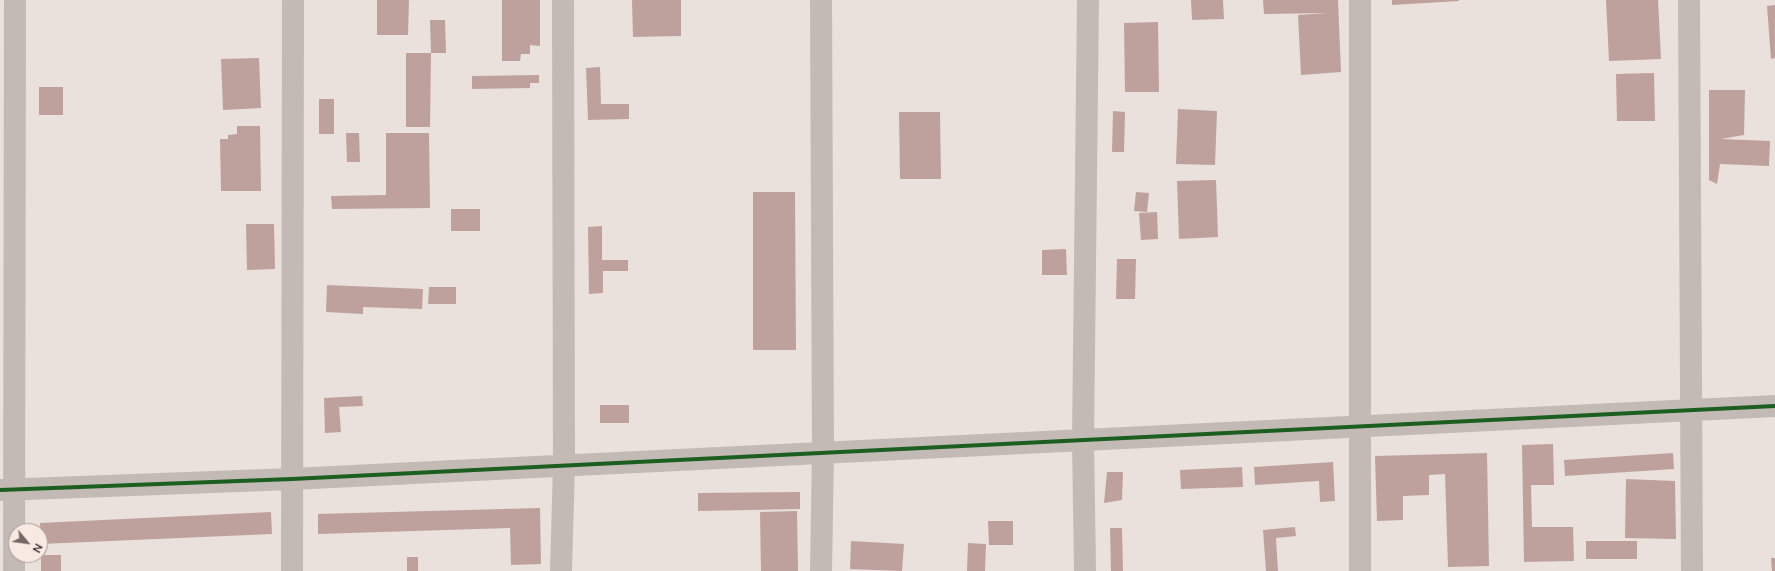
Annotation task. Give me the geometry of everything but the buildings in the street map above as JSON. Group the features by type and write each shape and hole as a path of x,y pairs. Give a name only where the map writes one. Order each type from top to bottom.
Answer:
{"street":[{"path":"14,571 7,489 15,0"},
{"path":"292,0 292,571"},
{"path":"561,571 564,465 563,0"},
{"path":"821,0 823,452 821,571"},
{"path":"1085,571 1083,440 1088,0"},
{"path":"1360,0 1360,571"},
{"path":"1690,0 1692,571"},
{"path":"7,489 292,478 1775,406"}],"cycle path":[{"path":"0,490 292,479 1775,406"}]}
